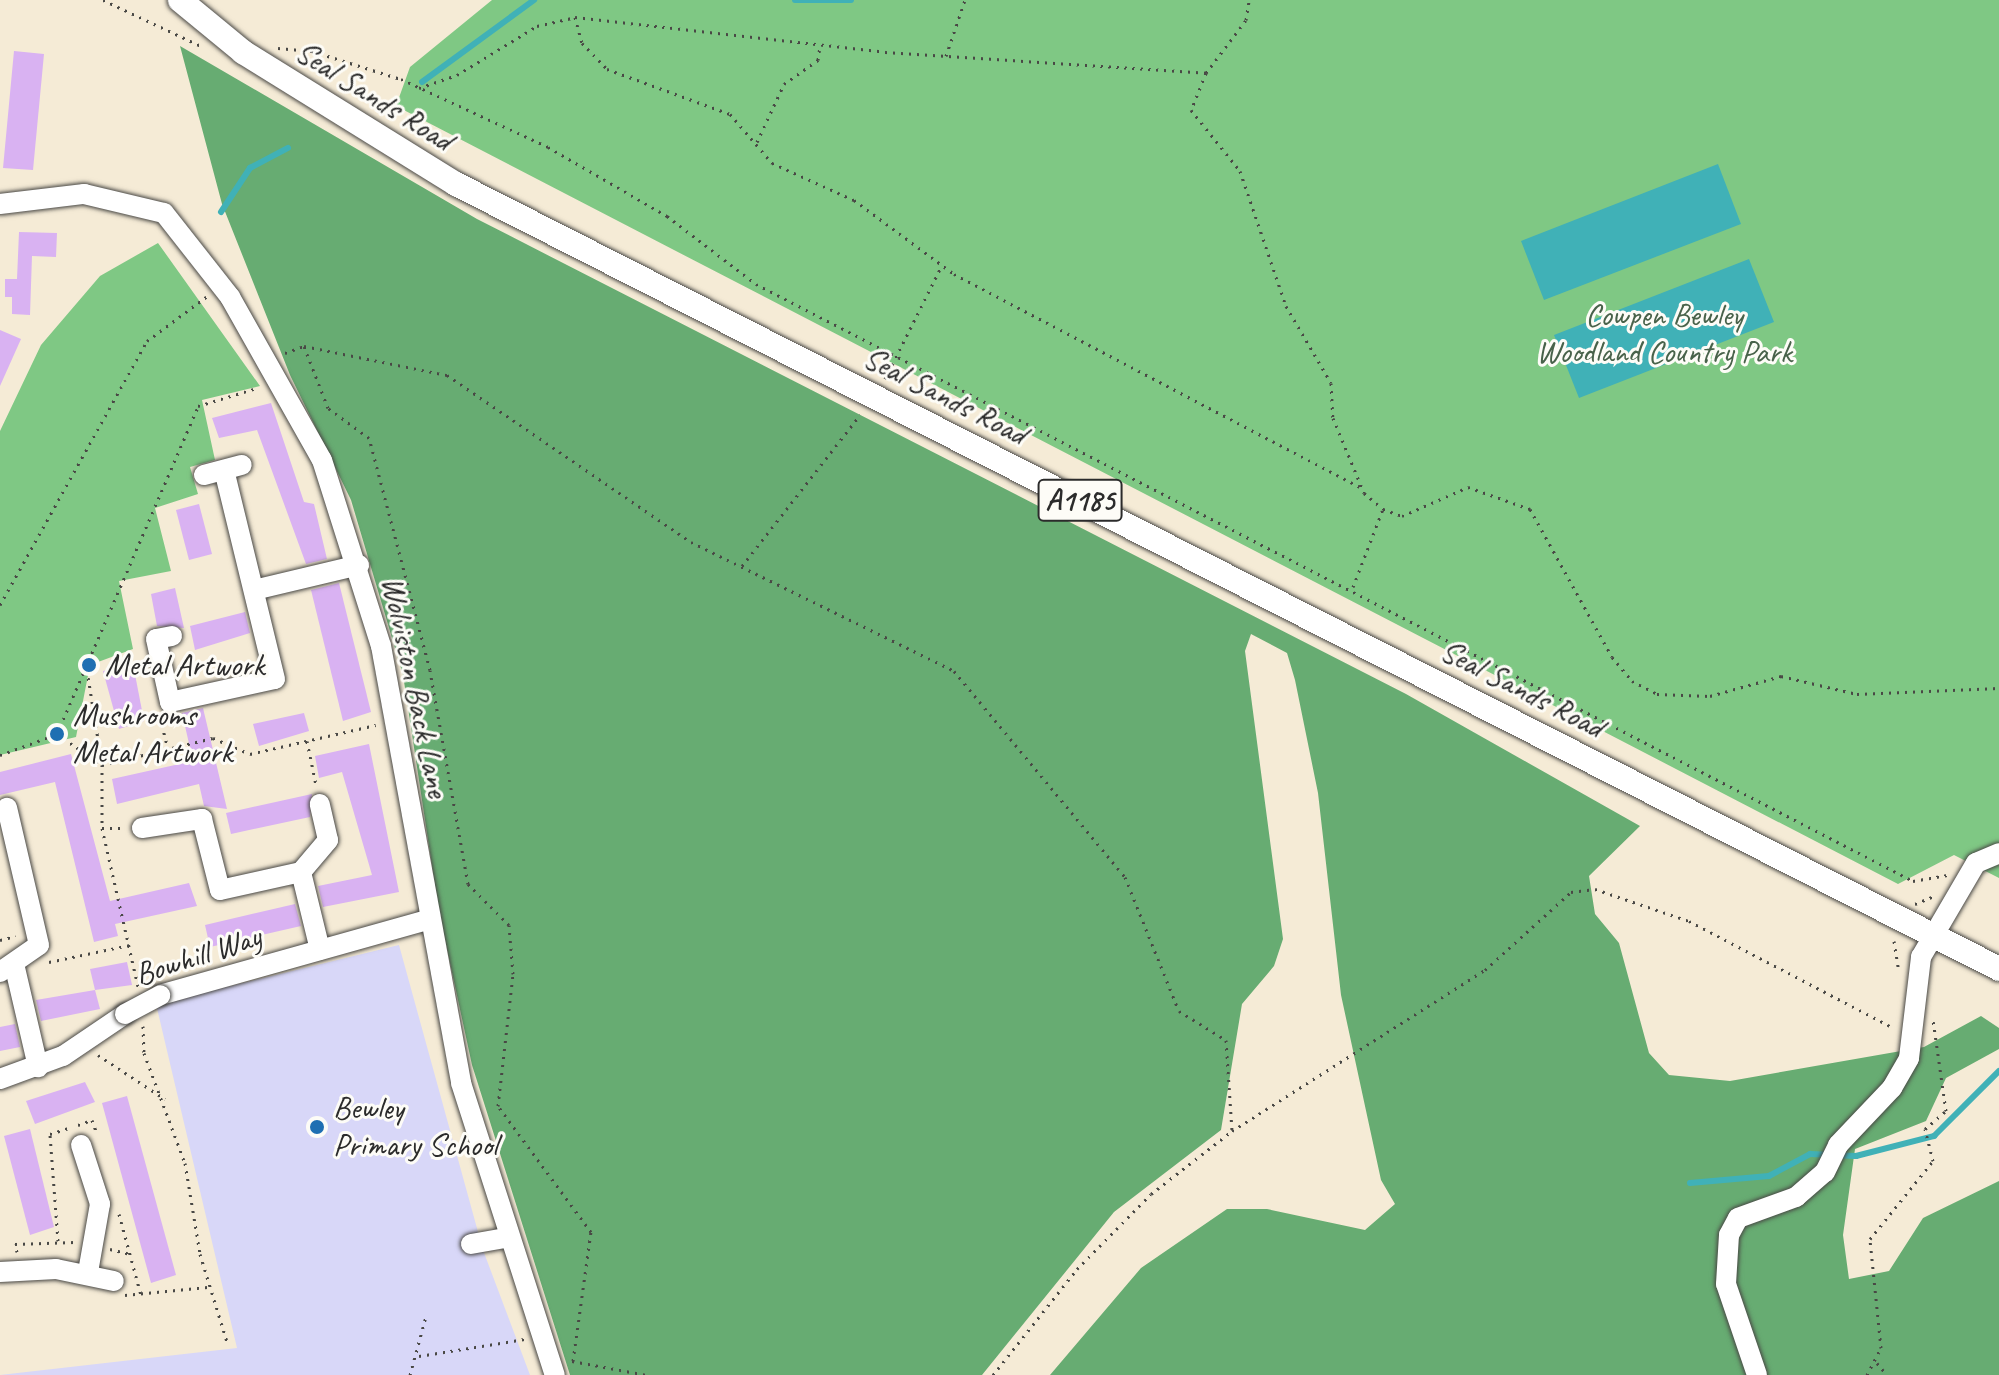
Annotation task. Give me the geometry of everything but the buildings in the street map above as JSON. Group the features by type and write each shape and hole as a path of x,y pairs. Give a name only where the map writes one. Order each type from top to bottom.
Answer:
{"main road":[{"name":"Seal Sands Road","path":"180,0 243,52 456,184 1999,969"}],"street":[{"name":"Wolviston Back Lane","path":"0,204 84,194 139,202 173,222 222,286 269,359 322,460 359,565 396,721 427,920 461,1083 554,1374"},
{"path":"172,636 156,639 170,702 275,679 223,470"},
{"path":"254,590 359,565"},
{"path":"142,828 202,819 220,890 301,872 328,840 320,804"},
{"path":"7,808 39,945 7,970 38,1067"},
{"path":"1757,1375 1726,1284 1729,1235 1738,1218 1796,1197 1825,1172 1838,1145 1892,1088 1909,1058 1912,988 1935,937 1967,877 1999,853"},
{"path":"301,872 320,950"},
{"name":"Bowhill Way","path":"0,1079 38,1067 134,1016 160,995 427,920"},
{"path":"81,1145 100,1204 88,1272"},
{"path":"471,1244 509,1237"},
{"path":"0,1272 21,1269 88,1272 114,1281"}],"path":[{"path":"103,0 210,50"},
{"path":"946,56 965,0"},
{"path":"1249,0 1246,20 1206,73 1191,110 1240,171 1286,306 1331,383 1333,418 1362,488"},
{"path":"419,88 457,75 537,26 575,17 820,45 1206,73"},
{"path":"575,17 582,43 607,69 730,114 772,163 854,200 942,265 1362,488 1383,509 1402,516 1468,487 1530,509 1612,657 1632,681 1657,694 1710,696 1781,676 1857,694 1999,688"},
{"path":"756,142 784,84 818,60 820,45"},
{"path":"243,52 312,51 419,88 548,147 667,216 756,284 1352,588 1913,881 1967,877"},
{"path":"742,566 873,396 899,356 942,265"},
{"path":"0,605 147,341 222,286"},
{"path":"304,346 328,408 369,438 430,670 468,884 509,925 513,974 498,1106 591,1232 573,1361"},
{"path":"269,359 304,346 447,375 691,542 954,671 1125,877 1179,1011 1226,1040 1232,1131"},
{"path":"0,755 57,734 198,406 282,380"},
{"path":"1352,588 1383,509"},
{"path":"87,670 102,765 102,828 138,981"},
{"path":"168,748 159,713 170,702"},
{"path":"57,734 102,765 213,738 250,754 396,721"},
{"path":"306,740 320,804"},
{"path":"993,1375 1088,1258 1151,1194 1232,1131 1405,1026 1436,996 1515,945 1548,906 1583,890 1635,900 1689,921 1895,1028 1912,1030"},
{"path":"39,945 50,962 130,945"},
{"path":"1887,1375 1877,1363 1870,1239 1919,1183 1931,1152 1925,1129 1946,1111 1947,1095 1935,1023 1912,988"},
{"path":"134,1016 144,1053 166,1100 228,1345"},
{"path":"81,1044 166,1100"},
{"path":"21,1269 15,1244 93,1244 130,1254"},
{"path":"410,1375 419,1356 418,1327 426,1316"},
{"path":"419,1356 542,1336"},
{"path":"554,1374 573,1361 647,1375"},
{"path":"1867,1375 1877,1363"}],"shaded area":[{"name":"Bewley Primary School","path":"399,945 483,1250 530,1375 0,1375 237,1348 156,1004"}],"green space":[{"name":"Cowpen Bewley Woodland Country Park","path":"492,0 1999,0 1999,878 1954,855 1898,884 396,106 410,67"},
{"path":"180,46 477,219 1406,694 1640,826 1589,876 1595,914 1619,943 1649,1053 1669,1075 1730,1081 1924,1047 1981,1016 1999,1028 1999,1049 1946,1078 1926,1121 1855,1149 1843,1235 1849,1279 1889,1271 1923,1218 1999,1181 1999,1375 1050,1375 1141,1268 1227,1209 1267,1209 1365,1230 1395,1204 1381,1180 1341,995 1318,793 1295,680 1287,653 1251,634 1245,651 1283,939 1274,966 1242,1004 1221,1130 1114,1212 982,1375 570,1375 472,1065 439,912 403,675 351,500 290,375 222,204"},
{"path":"158,243 260,386 202,400 215,460 190,467 198,494 155,508 171,571 119,581 133,649 90,665 76,737 0,755 0,431 41,345 100,276"}],"water":[{"path":"1718,164 1741,224 1544,300 1521,241"},
{"path":"1749,259 1774,322 1579,398 1554,335"}],"waterway":[{"path":"422,82 534,0"},
{"path":"795,0 851,0"},
{"path":"221,212 250,168 288,148"},
{"path":"1690,1183 1769,1176 1810,1154 1856,1156 1934,1136 1999,1071"}],"place":[{"name":"Metal Artwork","path":"89,665"},
{"name":"Mushrooms Metal Artwork","path":"57,734"},
{"name":"Bewley Primary School","path":"317,1127"}]}
